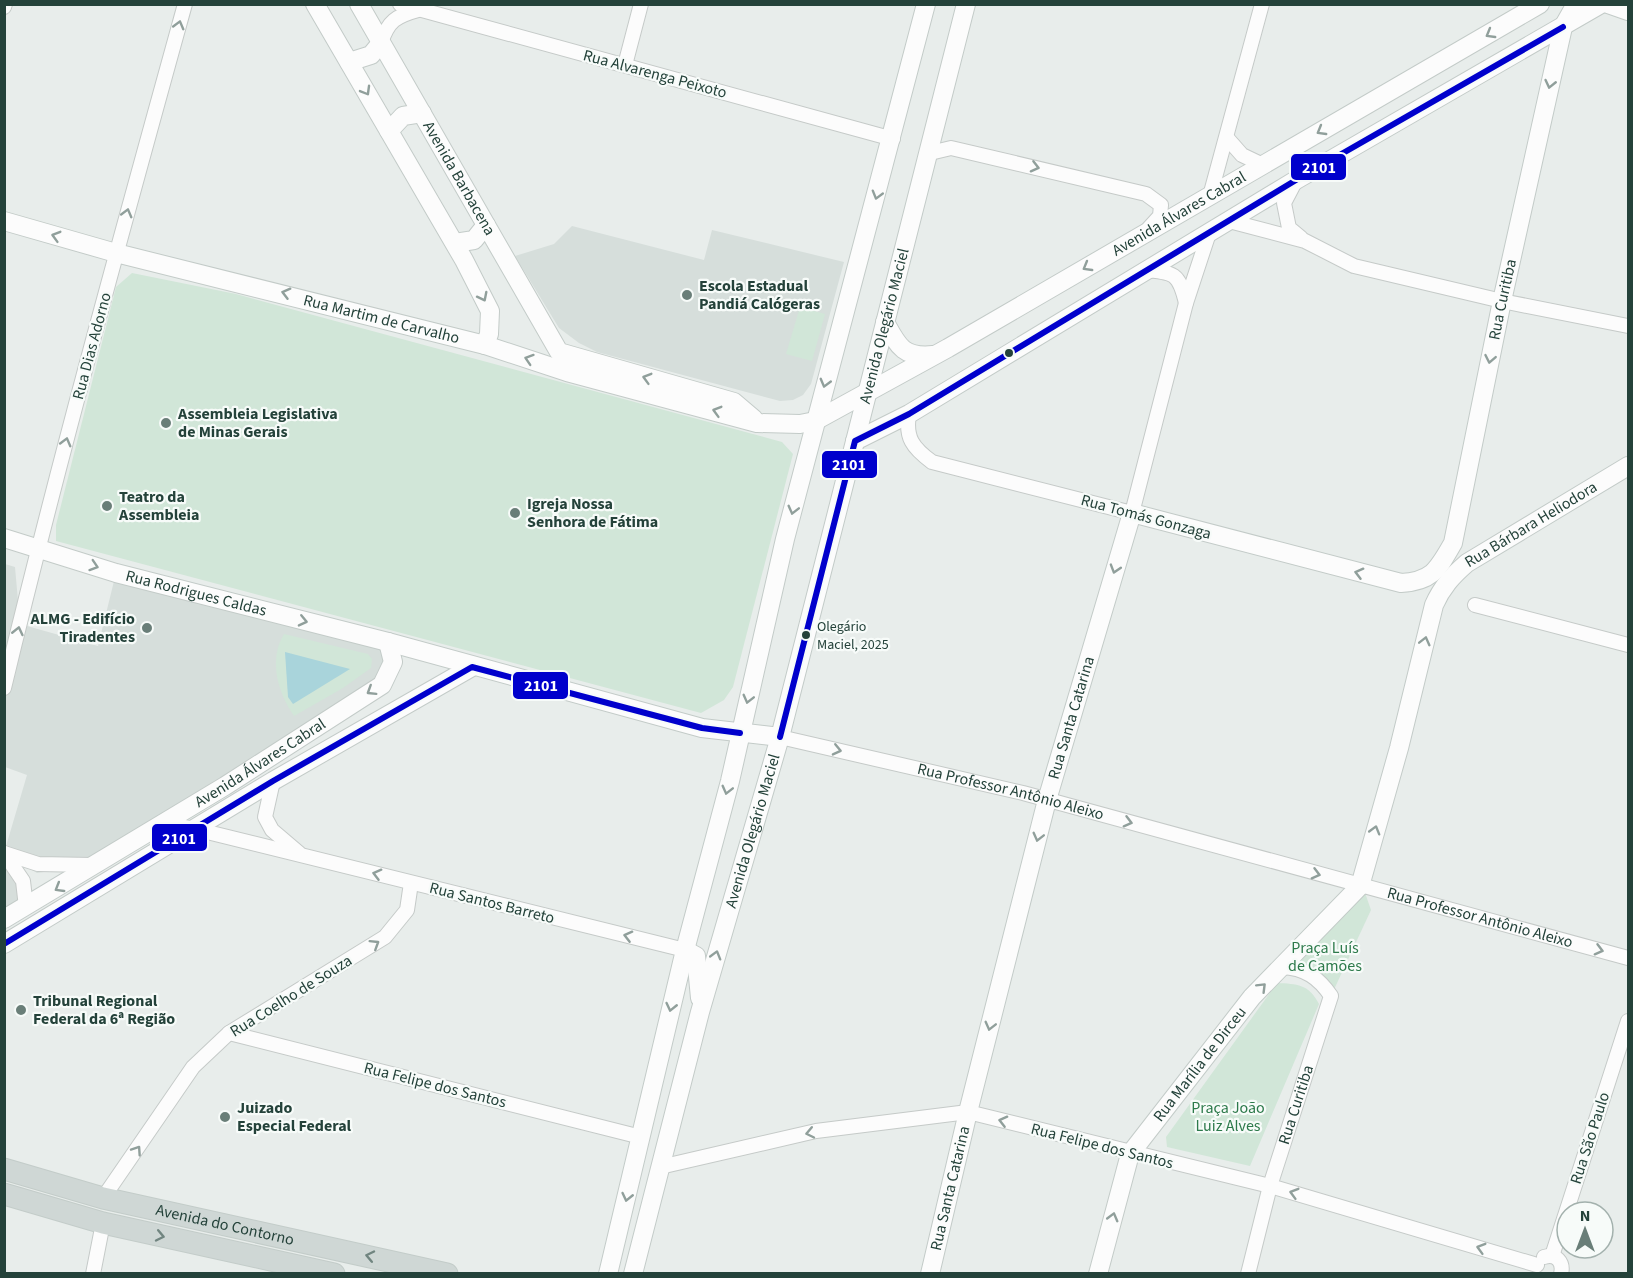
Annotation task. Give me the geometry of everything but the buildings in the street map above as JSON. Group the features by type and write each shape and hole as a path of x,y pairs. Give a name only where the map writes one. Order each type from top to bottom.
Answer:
{"main road":[{"path":"315,4 464,260 490,311 489,334 485,345"},
{"name":"Avenida Barbacena","path":"360,4 559,352 734,402 745,409 757,423"},
{"name":"Avenida Olegário Maciel","path":"608,1274 815,421 892,139 926,4"},
{"name":"Avenida Olegário Maciel","path":"633,1274 700,1012 780,737 966,4"},
{"name":"Avenida Álvares Cabral","path":"815,421 1210,196 1540,4"},
{"name":"Rua Curitiba","path":"1416,582 1428,578 1438,568 1453,543 1502,301 1563,27 1576,4"},
{"name":"Avenida Álvares Cabral","path":"855,441 909,414 1144,270 1601,4"},
{"path":"1608,4 1629,11"},
{"path":"349,62 371,55 381,43"},
{"path":"389,130 403,117 422,113"},
{"name":"Rua Martim de Carvalho","path":"4,221 116,253 485,345 567,372 757,423 800,424 815,421"},
{"path":"454,243 474,240 486,225"},
{"path":"464,260 478,247 496,243"},
{"path":"885,322 898,345 906,351 917,357 935,354"},
{"name":"Rua Bárbara Heliodora","path":"1360,886 1399,748 1434,605 1441,590 1452,575 1467,563 1629,466"},
{"name":"Rua Tomás Gonzaga","path":"1132,513 1401,584 1416,582"},
{"name":"Rua Santa Catarina","path":"930,1274 968,1112 1047,800 1132,513"},
{"name":"Rua Rodrigues Caldas","path":"4,538 116,573 388,642"},
{"path":"1453,543 1455,554 1467,563"},
{"name":"Avenida Álvares Cabral","path":"4,919 99,864 225,786 382,685 393,662 388,642"},
{"name":"Rua Professor Antônio Aleixo","path":"388,642 472,667 702,728 780,737"},
{"name":"Avenida Álvares Cabral","path":"4,944 273,781 472,667"},
{"name":"Rua Marília de Dirceu","path":"1098,1274 1130,1154 1252,997 1360,886"},
{"path":"4,932 26,907"},
{"path":"685,950 693,954 697,961 700,1012"},
{"path":"4,1155 103,1198"},
{"name":"Avenida do Contorno","path":"4,1169 103,1198 447,1274"},
{"name":"Avenida do Contorno","path":"4,1194 103,1223 334,1274"},
{"path":"4,1206 53,1218 103,1223"}],"street":[{"name":"Rua Dias Adorno","path":"4,688 38,548 116,253 185,4"},
{"name":"Rua Alvarenga Peixoto","path":"400,4 892,139"},
{"path":"625,66 641,4"},
{"path":"1210,196 1262,4"},
{"path":"381,43 386,27 397,16 418,10"},
{"path":"1227,138 1242,155 1263,165"},
{"path":"930,153 951,148 1146,194 1161,206 1160,216 1143,234"},
{"path":"1296,180 1284,203 1289,228 1305,241 1354,266 1502,301 1629,326"},
{"path":"1229,221 1305,241"},
{"name":"Rua Santa Catarina","path":"1132,513 1186,303 1209,233"},
{"path":"1144,270 1168,272 1175,276 1181,283 1186,303"},
{"name":"Rua Tomás Gonzaga","path":"909,414 907,429 910,441 918,452 932,462 1132,513"},
{"path":"1474,604 1629,645"},
{"name":"Rua Professor Antônio Aleixo","path":"780,737 1047,800 1629,958"},
{"name":"Rua Santos Barreto","path":"273,781 265,818 272,830 300,854"},
{"name":"Rua Santos Barreto","path":"162,823 300,854 685,950"},
{"path":"4,853 38,864 68,866 99,864"},
{"path":"4,853 23,880 26,907"},
{"name":"Rua Coelho de Souza","path":"103,1198 193,1067 229,1033 385,937 407,910 411,883"},
{"name":"Rua Curitiba","path":"1248,1274 1270,1186 1331,996 1322,982 1307,972 1282,967"},
{"name":"Rua São Paulo","path":"1552,1256 1629,1021"},
{"name":"Rua Felipe dos Santos","path":"229,1033 641,1137"},
{"name":"Rua Felipe dos Santos","path":"660,1167 816,1131 968,1112 1130,1154 1270,1186 1538,1269"},
{"path":"93,1274 103,1223"},
{"path":"1538,1269 1541,1258 1552,1256 1561,1263 1561,1272 1577,1274"}],"shaded area":[{"name":"Escola Estadual Pandiá Calógeras","path":"572,226 704,260 712,230 844,262 811,384 803,395 793,400 780,401 597,352 579,343 559,328 515,256 554,244"},
{"path":"5,564 15,567 20,624 98,646 116,573 388,642 389,674 99,864 37,873 6,854 26,907 5,919 4,853 27,775 5,767"}],"green space":[{"path":"132,273 236,294 782,442 793,454 733,687 724,700 701,713 56,541 56,525 116,287"},
{"path":"800,307 825,314 812,361 786,354"},
{"path":"284,634 368,654 372,659 371,668 343,688 294,716 283,697 277,676 277,655"},
{"name":"Praça Luís de Camões","path":"1363,887 1371,910 1331,996 1289,967"},
{"name":"Praça João Luiz Alves","path":"1277,983 1302,986 1311,992 1319,1004 1250,1166 1167,1147 1166,1137"}],"water":[{"path":"285,652 350,669 293,704 288,697"}],"transit line":[{"name":"2101","path":"780,737 855,441 909,414 1296,180 1563,27"},
{"name":"2101","path":"4,944 273,781 472,667 702,728 740,733"}],"place":[{"name":"Escola Estadual Pandiá Calógeras","path":"687,295"},
{"name":"Assembleia Legislativa de Minas Gerais","path":"166,423"},
{"name":"Teatro da Assembleia","path":"107,506"},
{"name":"Igreja Nossa Senhora de Fátima","path":"515,513"},
{"name":"ALMG - Edifício Tiradentes","path":"147,628"},
{"name":"Olegário Maciel, 2025","path":"806,635"},
{"name":"Tribunal Regional Federal da 6ª Região","path":"21,1010"},
{"name":"Juizado Especial Federal","path":"225,1117"}]}
